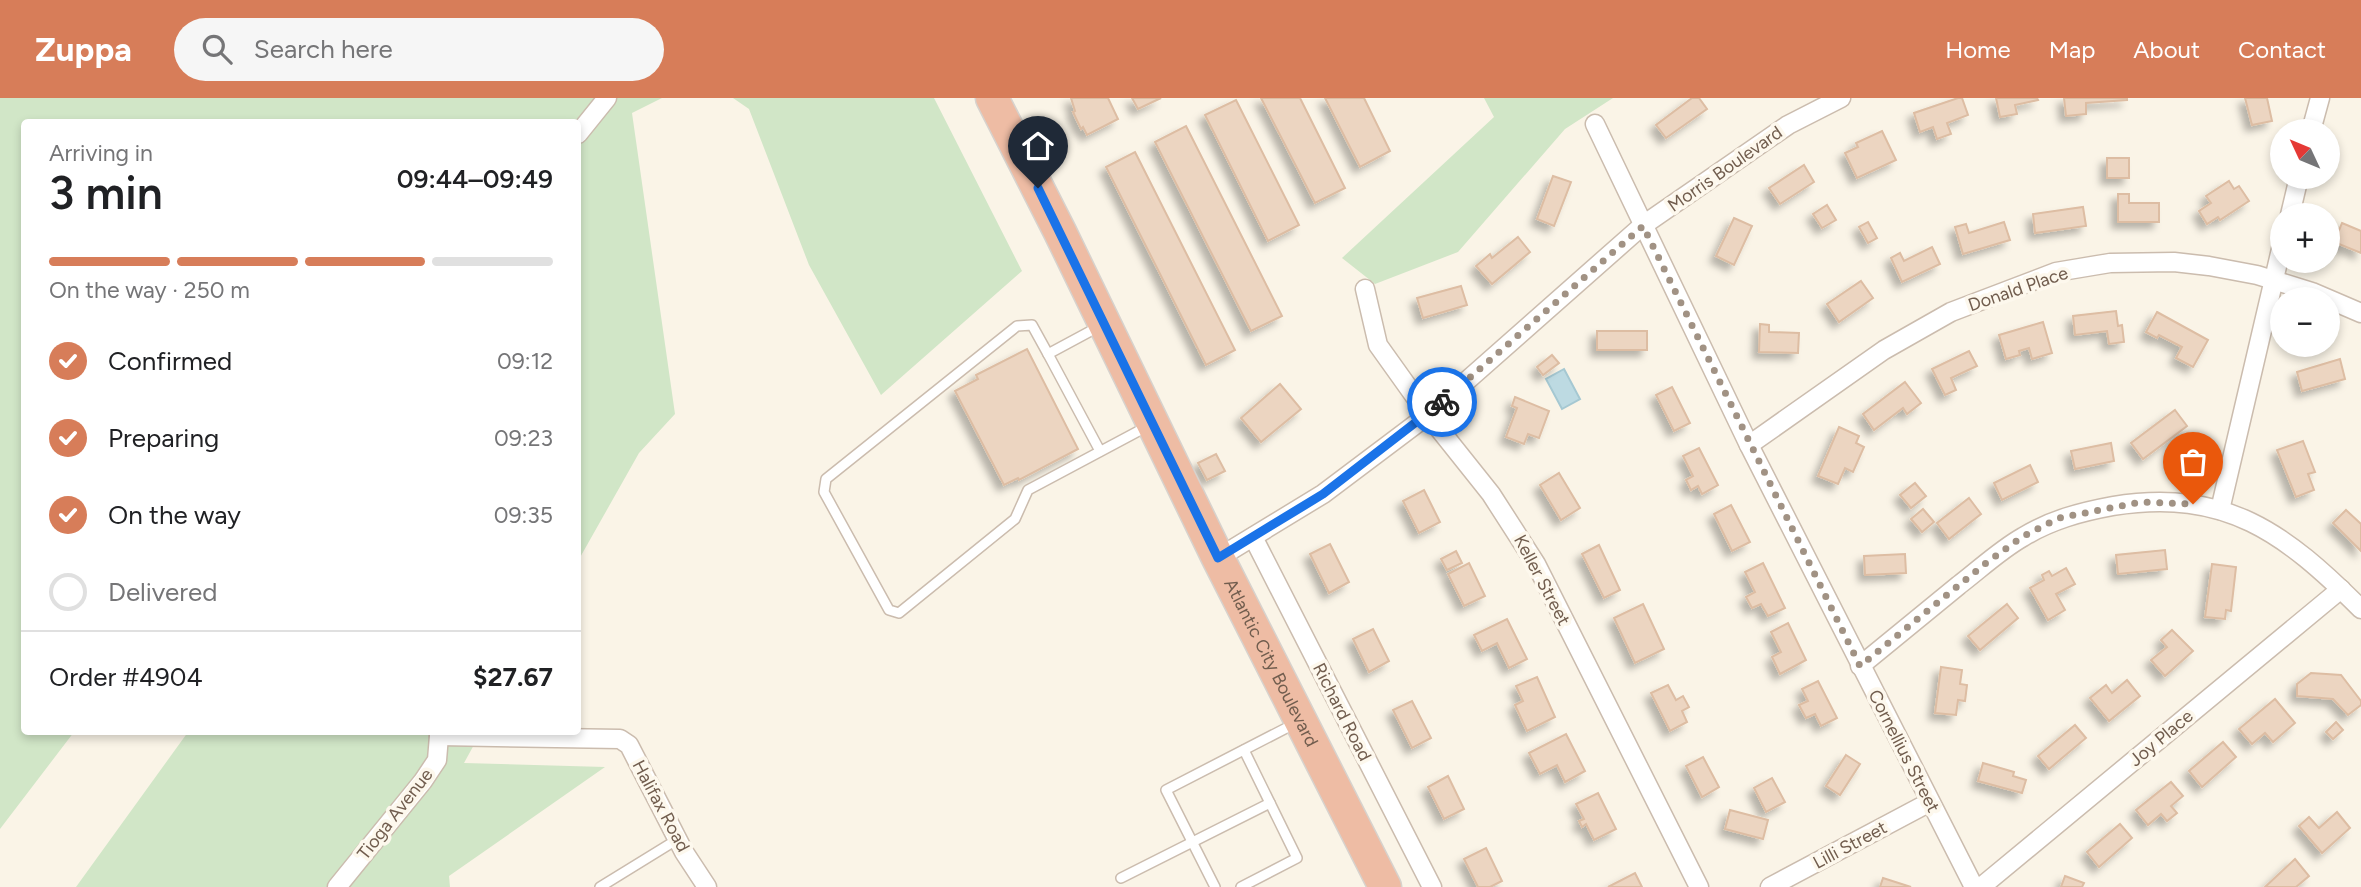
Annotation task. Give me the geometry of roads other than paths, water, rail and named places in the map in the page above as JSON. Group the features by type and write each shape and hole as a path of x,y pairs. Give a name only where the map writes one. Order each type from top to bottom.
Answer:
{"highway":[{"name":"Atlantic City Boulevard","path":"992,98 1218,558 1385,887"}],"street":[{"path":"581,130 607,98"},
{"name":"Morris Boulevard","path":"1218,558 1323,494 1428,415 1643,226 1788,125 1841,98"},
{"path":"2314,119 2320,98"},
{"name":"Cornellius Street","path":"1595,124 1749,445 1974,887"},
{"name":"Donald Place","path":"1749,445 1884,350 1951,312 2056,272 2110,263 2174,262 2209,266 2257,275 2312,292 2361,313"},
{"path":"2220,510 2275,273"},
{"name":"Keller Street","path":"1365,289 1378,345 1428,415 1491,494 1536,564 1699,887"},
{"path":"1860,666 2022,537 2059,518 2141,502 2177,502 2220,510 2263,528 2291,545 2361,609"},
{"name":"Richard Road","path":"1253,537 1432,887"},
{"name":"Joy Place","path":"1981,887 2341,589"},
{"name":"Tioga Avenue","path":"337,887 437,760 438,735"},
{"name":"Halifax Road","path":"474,735 620,739 629,745 678,839 707,887"},
{"name":"Lilli Street","path":"1770,887 1930,802"}],"lane":[{"path":"1048,354 1104,323"},
{"path":"1100,451 1032,325 1017,326 827,479 824,492 889,610 899,613 1015,519 1028,490 1153,423"},
{"path":"1215,887 1166,789 1301,721"},
{"path":"1241,887 1297,858 1244,750"},
{"path":"1121,878 1270,803"},
{"path":"600,887 678,839"}],"water":[{"path":"1564,369 1580,399 1562,409 1546,379"}]}
